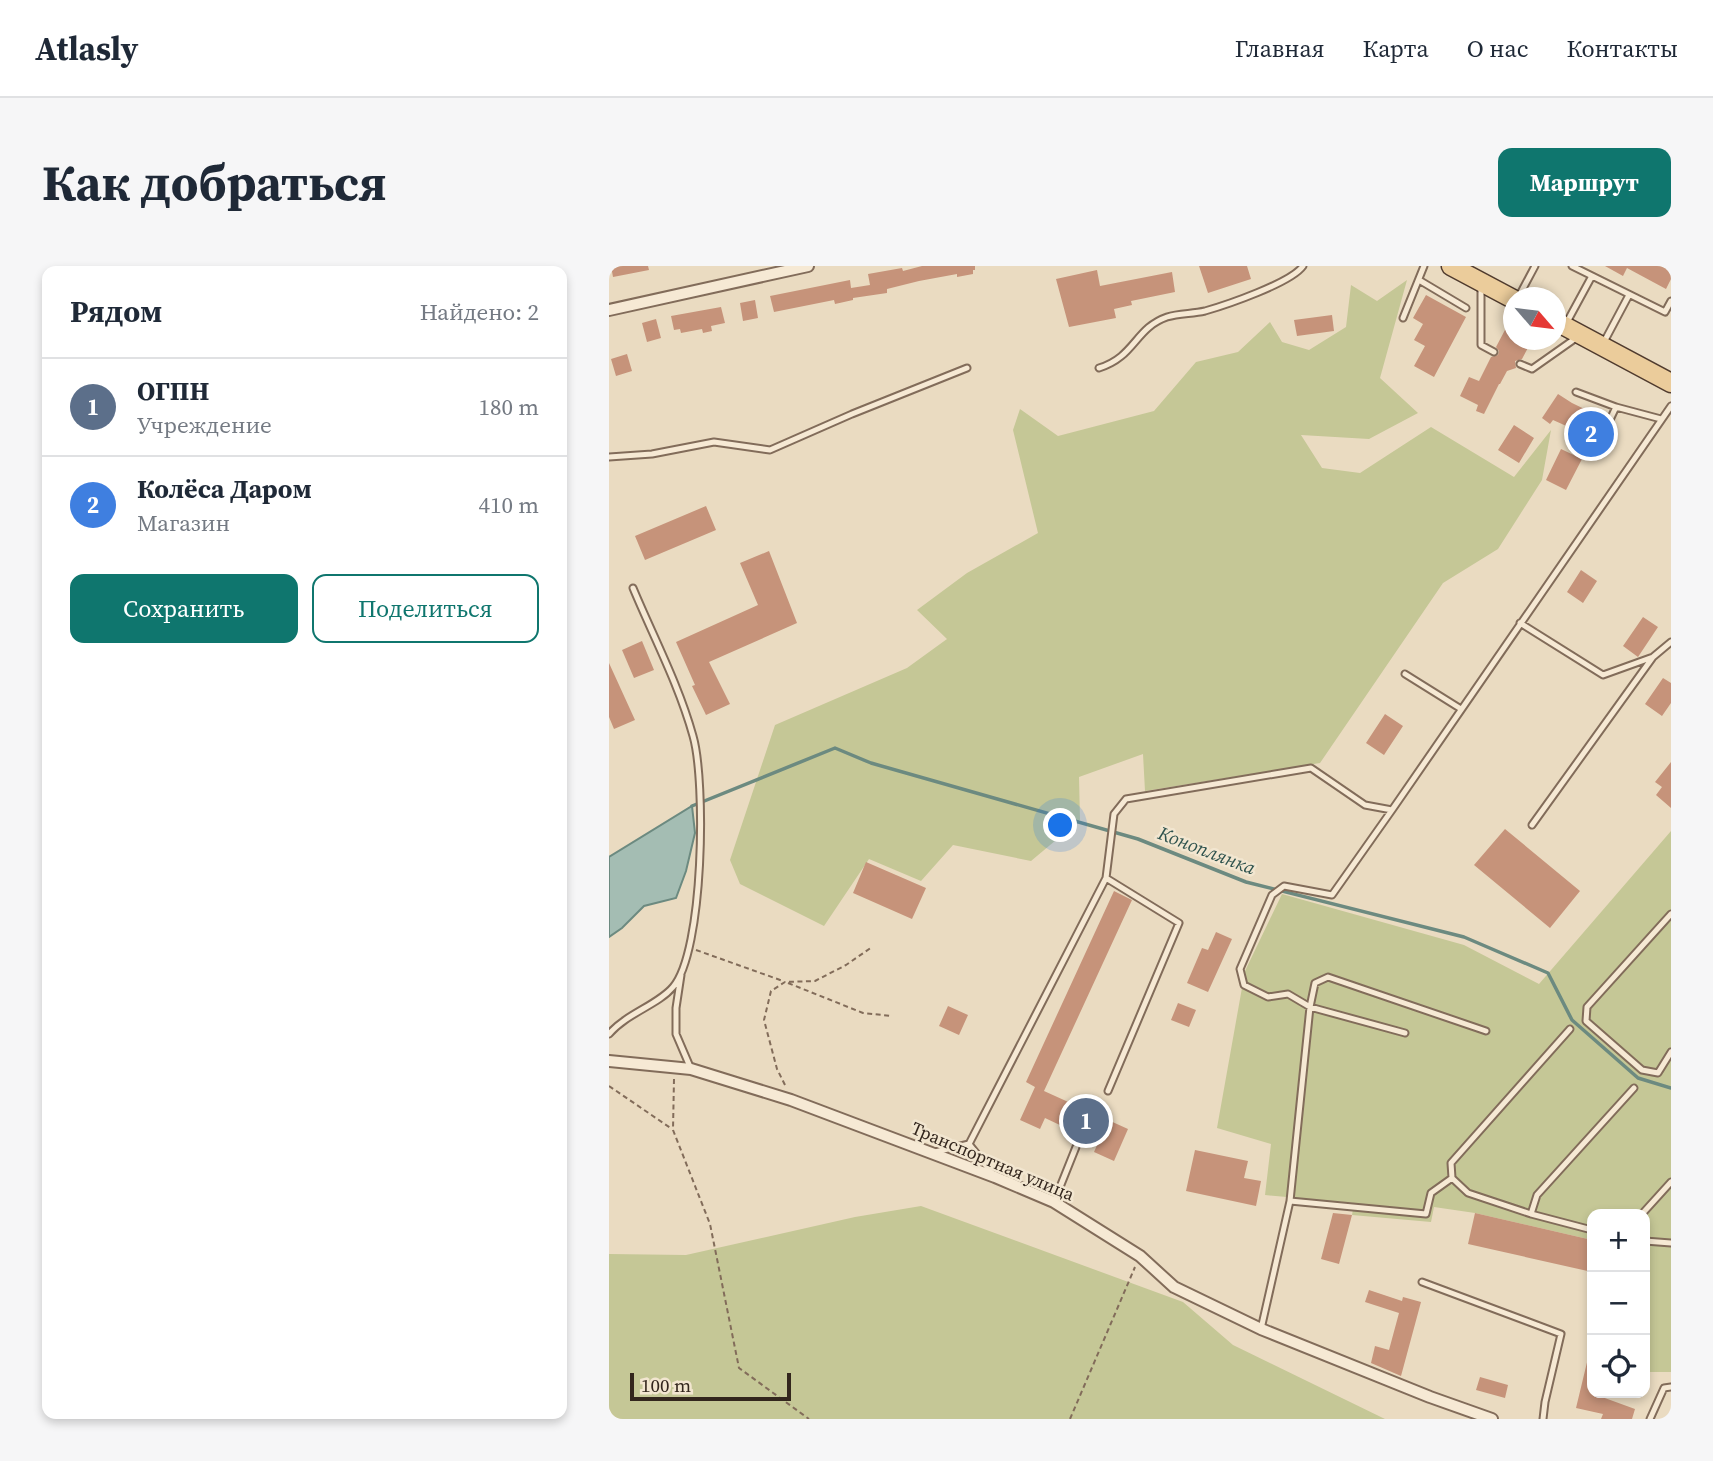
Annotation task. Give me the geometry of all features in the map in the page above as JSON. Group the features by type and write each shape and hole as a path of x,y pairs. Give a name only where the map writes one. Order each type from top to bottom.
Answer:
{"main road":[{"path":"1451,266 1503,292"},
{"path":"1567,327 1671,383"}],"street":[{"path":"609,310 808,266"},
{"name":"Транспортная улица","path":"609,1061 691,1069 791,1100 995,1177 1053,1202 1140,1256 1174,1287 1261,1329 1430,1398 1492,1419"}],"lane":[{"path":"1099,368 1113,364 1126,355 1155,322 1170,316 1204,311 1270,287 1289,279 1303,266"},
{"path":"1402,318 1425,266"},
{"path":"1523,287 1535,266"},
{"path":"1572,266 1665,312 1671,302"},
{"path":"1520,364 1532,369 1567,327 1592,276"},
{"path":"1419,280 1466,308"},
{"path":"1482,282 1481,345 1494,352"},
{"path":"1602,345 1629,295"},
{"path":"609,457 652,454 715,442 770,450 967,368"},
{"path":"1576,392 1616,408 1661,419"},
{"path":"1405,1033 1310,1007 1288,994 1268,997 1244,985 1240,969 1272,895 1284,886 1332,895 1671,405"},
{"path":"1599,443 1616,408"},
{"path":"633,587 694,737 699,784 701,875 676,1008 676,1034 691,1069"},
{"path":"1520,623 1604,675 1653,657"},
{"path":"1532,825 1653,657 1671,642"},
{"path":"1405,674 1461,709"},
{"path":"933,1153 969,1144 1106,878 1114,814 1126,799 1311,768 1365,805 1392,810"},
{"path":"1106,878 1179,923 1108,1091"},
{"path":"1671,915 1587,1007 1586,1021 1642,1070 1658,1073 1671,1052"},
{"path":"609,1034 637,1010 673,987 681,972"},
{"path":"1261,1329 1290,1201 1310,1007 1315,983 1328,976 1486,1031"},
{"path":"1570,1029 1451,1163 1452,1178 1468,1193 1587,1229"},
{"path":"1531,1214 1537,1195 1634,1088"},
{"path":"969,1144 995,1177"},
{"path":"1053,1202 1076,1147"},
{"path":"1290,1201 1426,1214 1431,1193 1452,1178"},
{"path":"1647,1209 1671,1182"},
{"path":"1650,1241 1671,1243"},
{"path":"1422,1282 1561,1334 1543,1419"},
{"path":"1650,1419 1664,1388 1671,1387"}],"path":[{"path":"688,947 863,1013 892,1016"},
{"path":"791,1100 777,1069 764,1020 771,991 785,982 815,981 846,965 872,947"},
{"path":"675,1067 673,1130 710,1224 739,1368 809,1419"},
{"path":"609,1086 673,1130"},
{"path":"1070,1419 1140,1256"}],"green space":[{"path":"1407,280 1380,378 1418,413 1369,439 1301,435 1322,468 1360,473 1431,427 1514,477 1551,430 1542,480 1498,549 1443,583 1320,763 1145,791 1143,754 1079,777 1080,820 1031,861 953,845 921,881 869,859 824,926 740,884 730,860 775,725 907,668 947,639 917,610 967,573 1038,533 1013,430 1020,409 1058,436 1154,411 1196,362 1238,352 1270,322 1282,342 1309,350 1346,327 1351,285 1377,301"},
{"path":"1671,831 1671,1372 1650,1372 1650,1209 1587,1209 1587,1239 1475,1213 1434,1207 1431,1222 1352,1215 1354,1203 1265,1195 1271,1144 1217,1128 1245,971 1282,894 1464,945 1539,984"},
{"path":"921,1206 1183,1302 1233,1345 1385,1419 609,1419 609,1254 686,1255 855,1217"}],"shaded area":[{"path":"692,806 695,833 676,898 644,906 609,937 609,857"}],"building":[{"path":"611,266 648,266 649,270 613,277"},
{"path":"922,266 975,266 975,270 973,274 919,281 887,289 887,293 853,298 835,304 834,300 774,312 770,296 850,280 851,288 870,285 868,274 902,268 903,271"},
{"path":"1199,266 1247,266 1251,279 1208,293"},
{"path":"1605,266 1671,266 1671,279 1666,289 1627,268 1623,276"},
{"path":"1097,270 1100,286 1172,272 1175,292 1131,301 1132,305 1114,309 1116,318 1069,327 1056,279"},
{"path":"1426,295 1466,317 1434,377 1414,366 1425,346 1414,340 1423,324 1413,318"},
{"path":"755,300 758,318 743,321 740,303"},
{"path":"721,307 725,323 711,326 712,331 703,333 702,329 681,333 680,329 674,330 671,316"},
{"path":"1332,315 1334,331 1297,336 1294,320"},
{"path":"656,319 661,338 647,342 642,323"},
{"path":"1503,334 1503,350 1527,350 1522,359 1515,361 1516,368 1507,371 1484,414 1476,411 1478,405 1460,396 1469,377 1479,381 1491,357 1498,355 1496,347"},
{"path":"627,354 632,371 616,376 611,359"},
{"path":"1558,394 1603,418 1593,438 1553,420 1550,424 1542,418"},
{"path":"1514,425 1534,438 1519,463 1498,450"},
{"path":"1561,449 1582,459 1566,490 1546,480"},
{"path":"706,506 716,530 645,560 635,536"},
{"path":"769,551 797,623 709,662 730,704 706,715 676,642 758,605 740,563"},
{"path":"1581,570 1597,581 1583,603 1567,592"},
{"path":"1643,617 1658,627 1638,657 1623,646"},
{"path":"642,641 654,670 634,678 622,650"},
{"path":"609,663 635,720 614,729 609,717"},
{"path":"1663,678 1671,683 1671,703 1662,716 1645,704"},
{"path":"1385,714 1403,726 1384,755 1366,743"},
{"path":"1671,762 1671,808 1656,795 1662,787 1655,782"},
{"path":"1505,829 1580,891 1550,928 1474,865"},
{"path":"866,862 926,888 912,919 853,893"},
{"path":"1114,891 1132,900 1044,1091 1128,1129 1114,1161 1094,1152 1098,1143 1045,1118 1040,1129 1020,1120 1035,1087 1026,1082"},
{"path":"1216,932 1232,939 1208,992 1187,983 1202,948 1208,950"},
{"path":"1178,1003 1196,1010 1189,1027 1171,1020"},
{"path":"948,1006 968,1015 959,1035 939,1026"},
{"path":"1195,1150 1248,1161 1244,1178 1261,1181 1256,1206 1186,1191"},
{"path":"1333,1213 1352,1215 1339,1264 1321,1259"},
{"path":"1475,1213 1587,1239 1587,1271 1468,1244"},
{"path":"1369,1290 1402,1301 1403,1297 1421,1302 1401,1376 1371,1363 1375,1346 1389,1350 1399,1313 1365,1302"},
{"path":"1587,1362 1587,1398 1605,1398 1635,1409 1632,1419 1601,1419 1603,1414 1576,1408"},
{"path":"1480,1377 1508,1385 1505,1398 1476,1390"}],"waterway":[{"name":"Коноплянка","path":"692,806 835,748 871,763 1138,839 1246,882 1464,937 1548,973 1572,1020 1638,1078 1671,1088"}],"place":[{"name":"Колёса Даром","path":"1591,434"},
{"name":"ОГПН","path":"1086,1121"}]}
